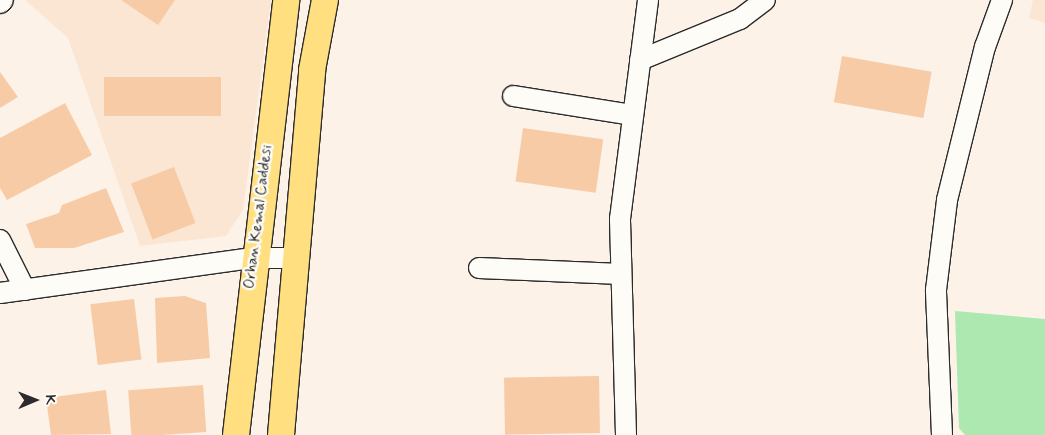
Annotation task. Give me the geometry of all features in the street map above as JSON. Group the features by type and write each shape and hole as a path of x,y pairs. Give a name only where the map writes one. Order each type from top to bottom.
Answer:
{"main road":[{"name":"Orhan Kemal Caddesi","path":"236,435 253,258 286,0"},
{"path":"281,435 312,70 325,0"}],"street":[{"path":"0,3 3,0"},
{"path":"626,435 620,219 648,0"},
{"path":"640,60 740,19 765,0"},
{"path":"942,435 936,290 947,200 985,47 1002,0"},
{"path":"513,96 632,115"},
{"path":"0,240 25,290"},
{"path":"0,293 253,258 295,258"},
{"path":"479,268 621,274"}],"shaded area":[{"path":"25,0 271,0 243,210 226,236 140,246 68,38"},
{"path":"1033,0 1045,0 1045,23 1029,18"}],"green space":[{"path":"955,311 1045,319 1045,435 965,435 959,428"}],"building":[{"path":"121,0 175,0 158,25"},
{"path":"842,56 932,72 923,118 834,102"},
{"path":"0,72 18,97 0,108"},
{"path":"104,77 221,77 221,116 104,116"},
{"path":"65,103 92,155 7,200 0,188 0,138"},
{"path":"523,128 603,139 596,193 515,181"},
{"path":"174,167 196,223 153,239 131,183"},
{"path":"106,188 124,232 74,248 35,248 26,224 59,213 62,205"},
{"path":"185,296 206,303 210,358 157,363 155,298"},
{"path":"134,299 141,360 98,365 90,304"},
{"path":"599,376 600,433 505,435 504,378"},
{"path":"203,385 206,432 131,435 128,390"},
{"path":"106,390 111,434 51,435 46,398"}]}
